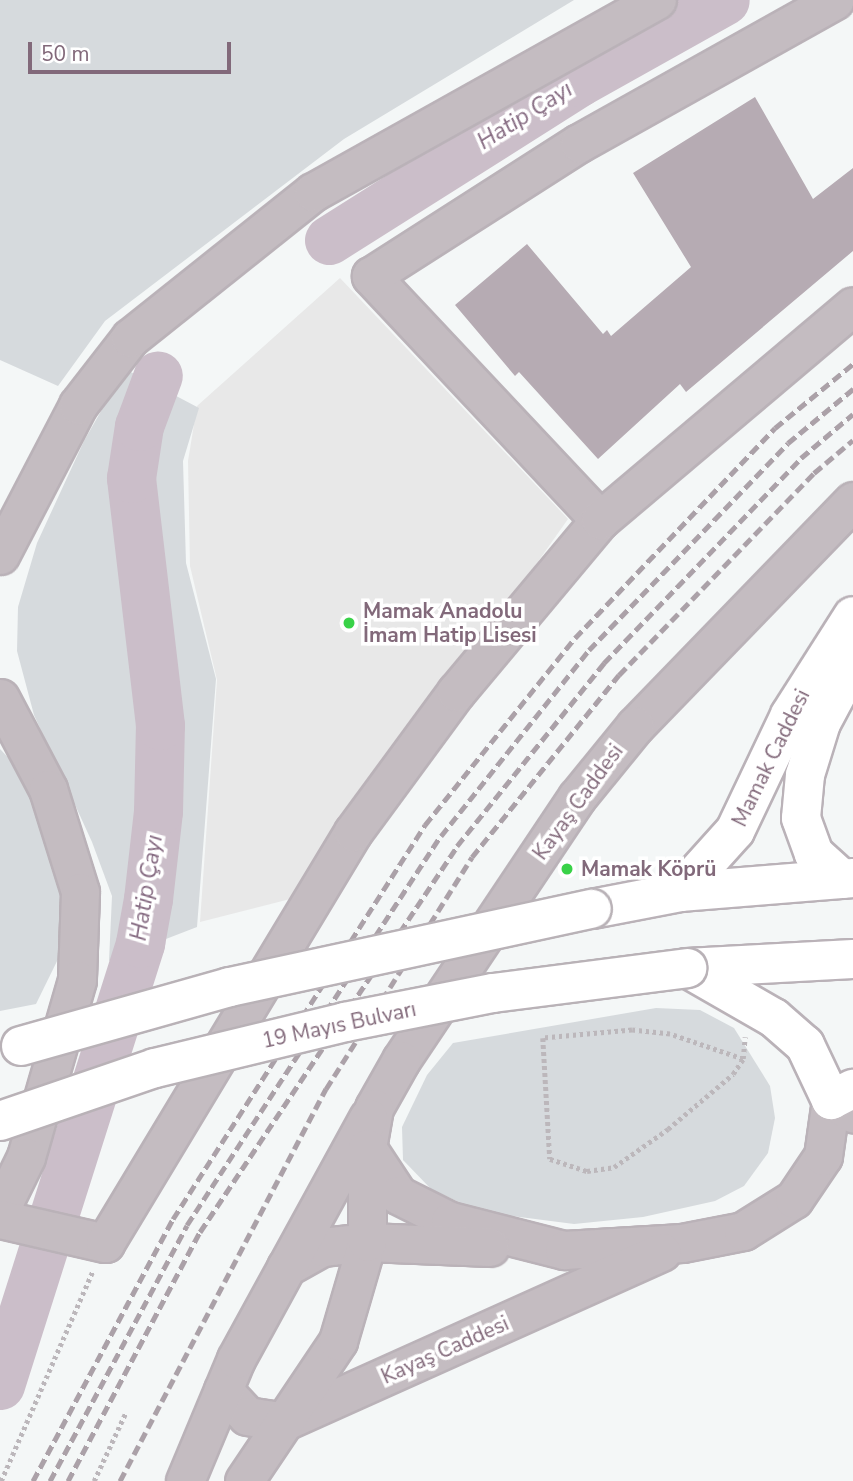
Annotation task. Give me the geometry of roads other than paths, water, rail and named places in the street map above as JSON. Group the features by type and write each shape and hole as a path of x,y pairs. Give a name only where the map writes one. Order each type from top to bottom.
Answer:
{"main road":[{"name":"Mamak Caddesi","path":"680,892 735,831 790,715 853,616"},
{"name":"Mamak Caddesi","path":"848,878 814,854 801,818 806,775 821,723 853,663"},
{"path":"10,1049 229,987 592,909 680,892 848,878"},
{"name":"19 Mayıs Bulvarı","path":"0,1121 155,1068 345,1022 493,993 687,968 853,959"},
{"path":"687,968 746,1001 805,1045 846,1100"}],"street":[{"path":"0,555 78,405 130,338 313,192 657,0"},
{"path":"600,520 371,276 579,143 835,0"},
{"path":"0,698 48,789 80,892 77,980 10,1218 105,1243 353,832 456,692 600,520 853,306"},
{"name":"Kayaş Caddesi","path":"244,1481 338,1341 367,1242 367,1148 374,1108 401,1060 577,797 635,726 853,501"},
{"name":"Kayaş Caddesi","path":"367,1148 398,1195 450,1222 564,1250 682,1243 743,1231 794,1199 823,1156 846,1100"},
{"path":"185,1481 223,1390 286,1267 374,1108"},
{"path":"286,1267 322,1247 367,1242 564,1250"},
{"name":"Kayaş Caddesi","path":"284,1422 682,1243"},
{"path":"223,1390 247,1416 284,1422"}],"waterway":[{"name":"Hatip Çayı","path":"329,240 579,82 725,0"},
{"name":"Hatip Çayı","path":"0,1385 140,943 148,899 158,811 160,725 131,478 139,426 158,375"}],"railway":[{"path":"33,1481 173,1219 425,825 575,638 775,428 853,364"},
{"path":"50,1481 187,1225 441,836 589,650 788,443 853,389"},
{"path":"68,1481 200,1232 457,846 604,663 801,458 853,414"},
{"path":"120,1481 326,1089 472,857 619,675 814,473 853,440"}],"place":[{"name":"Mamak Anadolu İmam Hatip Lisesi","path":"349,623"},
{"name":"Mamak Köprü","path":"567,869"}]}
